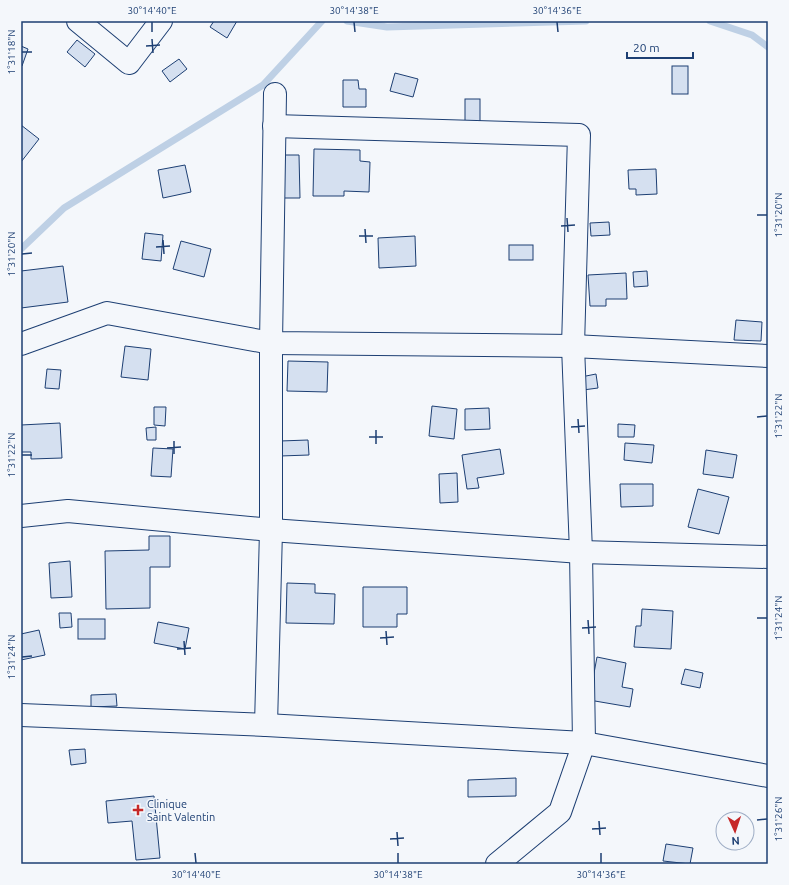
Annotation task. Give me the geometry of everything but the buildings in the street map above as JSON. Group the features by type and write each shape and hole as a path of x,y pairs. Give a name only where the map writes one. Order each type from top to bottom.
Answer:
{"street":[{"path":"78,21 129,63 161,21"},
{"path":"266,725 271,530 274,94"},
{"path":"274,126 579,136 574,346 581,552 584,743 560,812 497,864"},
{"path":"21,344 107,313 272,343 574,346 768,356"},
{"path":"21,516 68,511 271,530 581,552 768,558"},
{"path":"21,715 266,725 584,743 768,776"}],"waterway":[{"path":"21,249 64,208 263,85 322,21"},
{"path":"347,21 387,27 586,21"},
{"path":"710,21 752,35 768,47"}],"place":[{"name":"Clinique Saint Valentin","path":"138,810"}]}
